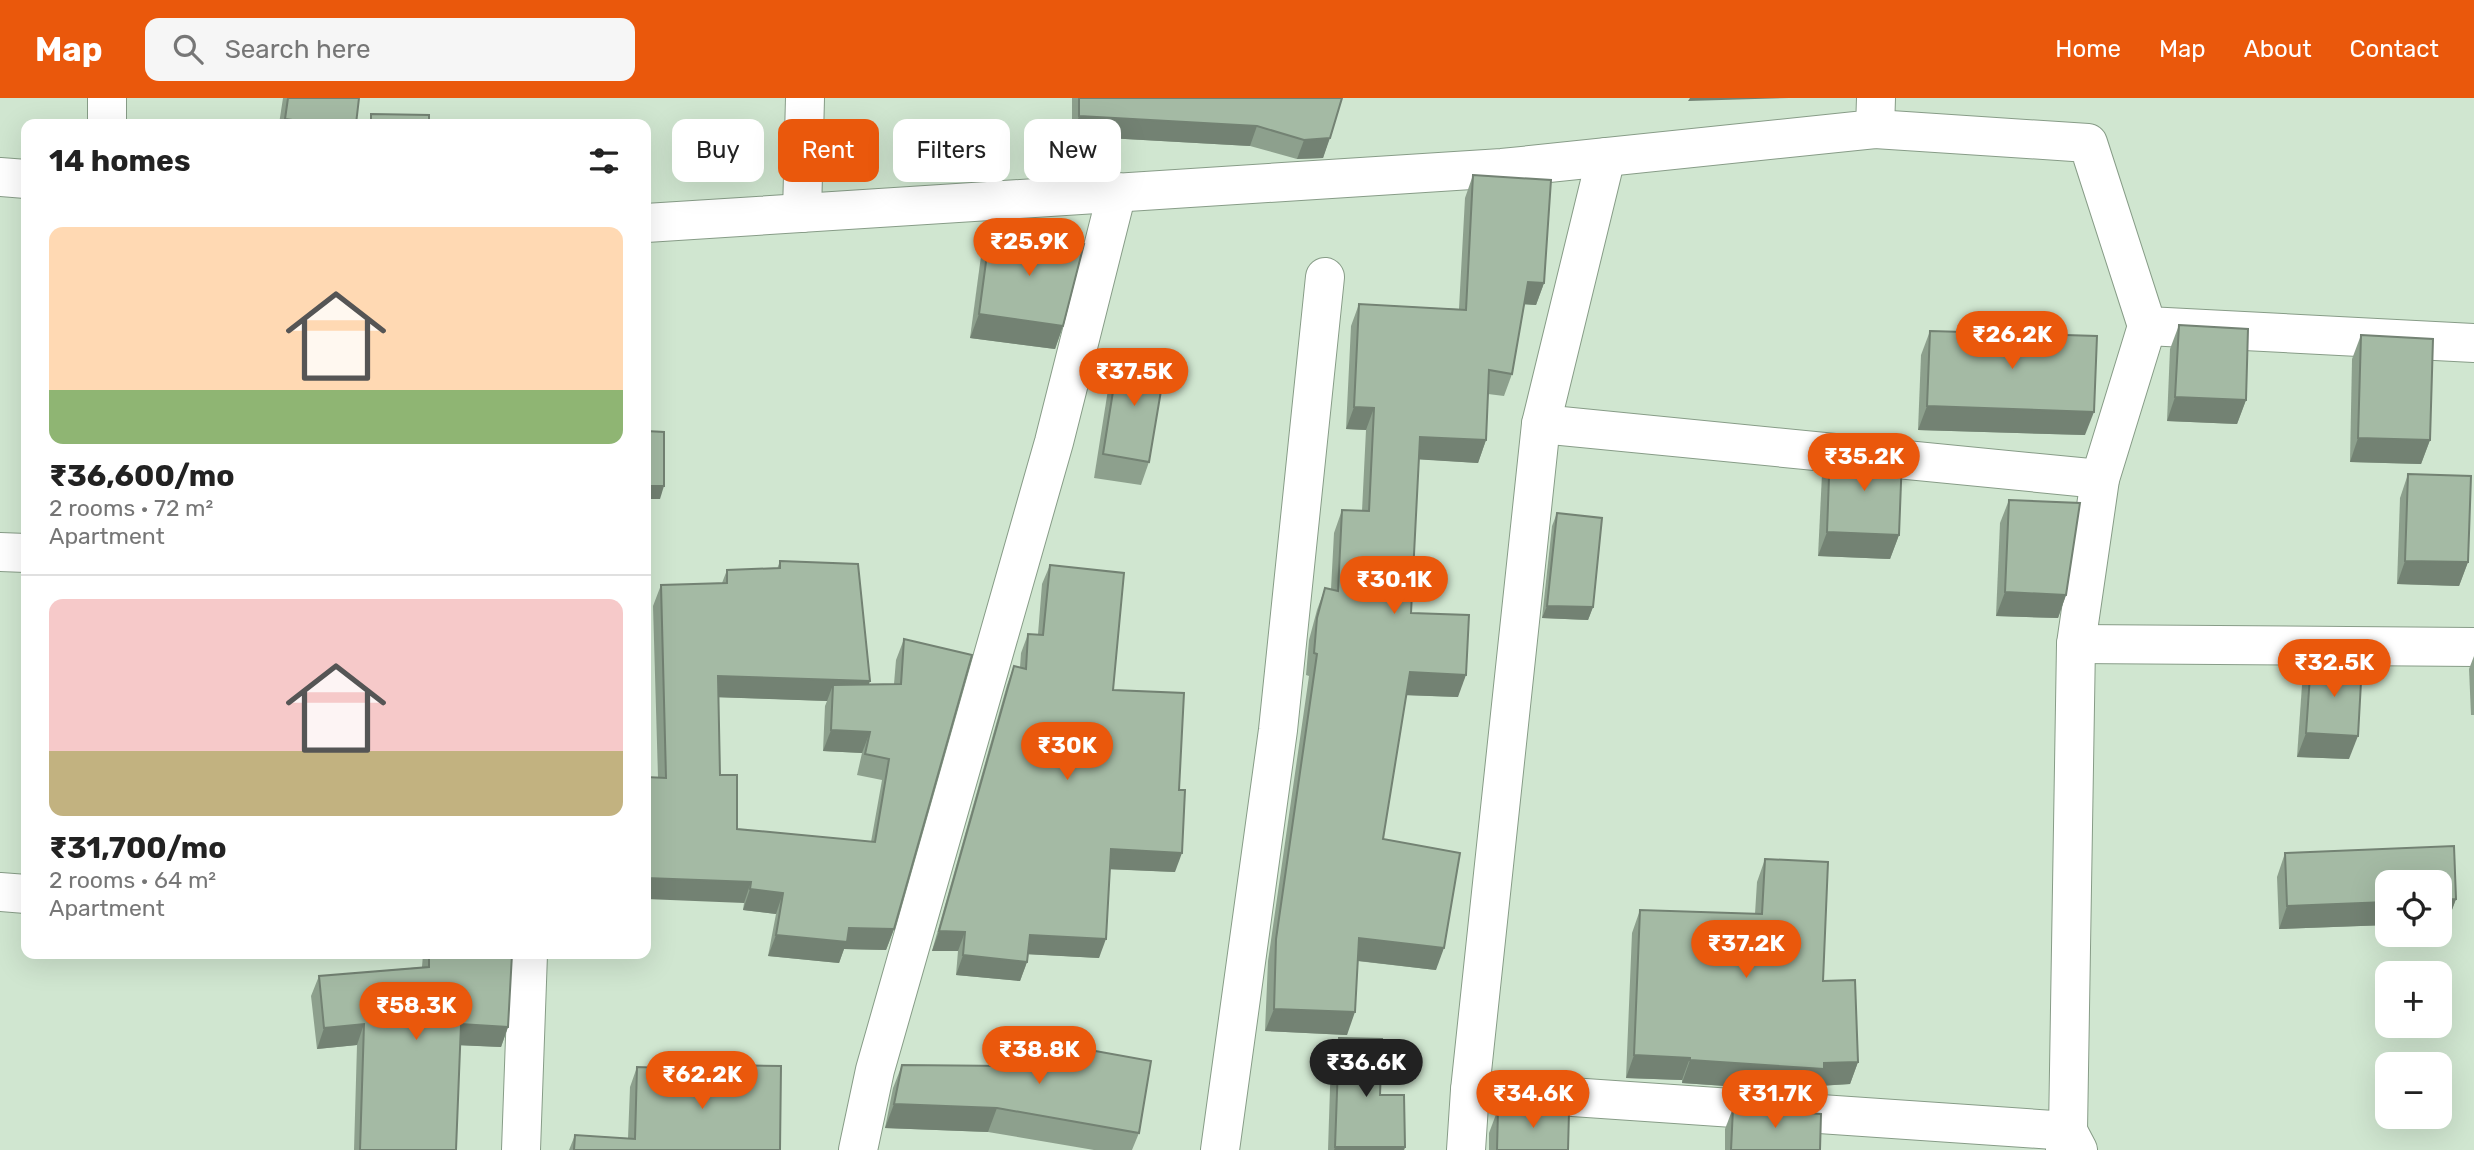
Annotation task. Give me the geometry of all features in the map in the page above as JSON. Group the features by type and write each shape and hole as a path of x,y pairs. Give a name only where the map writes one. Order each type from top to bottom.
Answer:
{"street":[{"path":"107,98 107,119"},
{"path":"802,213 805,98"},
{"path":"651,223 1502,168 1606,157 1875,113 2088,143 2147,326 2100,479 2076,644 2071,1144 1469,1090"},
{"path":"1466,1150 1469,1090 1541,424 1606,157"},
{"path":"0,177 21,179"},
{"path":"858,1150 875,1070 1054,442 1117,192"},
{"path":"1220,1150 1278,730 1325,277"},
{"path":"2147,326 2474,343"},
{"path":"1541,424 2100,479"},
{"path":"0,552 21,553"},
{"path":"2076,644 2474,647"},
{"path":"0,892 21,894"},
{"path":"521,1150 528,959"}],"building":[{"path":"288,98 359,98 357,119 285,119"},
{"path":"1079,98 1342,98 1330,138 1304,140 1257,126 1079,116"},
{"path":"371,114 429,115 429,119 371,119"},
{"path":"1473,175 1551,180 1544,283 1528,282 1512,374 1489,370 1486,440 1420,437 1411,613 1469,615 1466,675 1410,672 1383,839 1460,853 1444,948 1359,938 1355,1012 1274,1009 1276,939 1317,654 1314,653 1317,618 1325,588 1338,591 1342,510 1369,511 1374,408 1354,407 1359,304 1466,310"},
{"path":"990,232 1084,244 1063,326 979,314"},
{"path":"2179,325 2248,329 2246,400 2175,397"},
{"path":"1930,331 2097,336 2094,412 1927,406"},
{"path":"2361,335 2433,339 2430,440 2358,438"},
{"path":"1119,354 1166,361 1149,462 1103,454"},
{"path":"651,431 664,432 664,486 651,486"},
{"path":"1830,450 1902,457 1899,535 1827,532"},
{"path":"2408,474 2471,476 2468,562 2405,561"},
{"path":"2009,500 2080,503 2066,595 2005,592"},
{"path":"1557,513 1602,518 1593,607 1547,606"},
{"path":"780,561 858,564 870,681 718,676 720,775 737,775 737,829 875,842 889,759 865,754 870,732 831,730 833,685 901,684 904,639 972,655 894,929 849,928 847,942 776,935 783,893 750,889 751,882 651,878 651,777 666,778 661,585 727,583 727,570 780,568"},
{"path":"1050,565 1124,573 1113,690 1184,693 1179,790 1185,790 1182,853 1111,849 1106,939 1030,935 1027,962 963,955 965,932 939,931 1014,666 1026,669 1028,634 1043,635"},
{"path":"2311,661 2362,664 2358,736 2306,733"},
{"path":"2454,846 2456,899 2452,899 2452,870 2375,870 2375,902 2287,906 2285,853"},
{"path":"1765,859 1828,862 1823,981 1855,980 1858,1062 1824,1063 1824,1069 1634,1055 1640,910 1762,914"},
{"path":"429,959 512,959 508,1027 461,1024 456,1150 360,1150 364,1024 324,1028 319,976 429,967"},
{"path":"1339,1038 1382,1039 1380,1095 1404,1095 1405,1147 1335,1147"},
{"path":"1051,1043 1151,1061 1139,1133 997,1108 894,1104 902,1065 1008,1066 1010,1050 1050,1051"},
{"path":"728,1065 781,1066 780,1150 574,1150 575,1135 635,1139 637,1067 727,1070"},
{"path":"1733,1108 1821,1114 1820,1150 1731,1150"},
{"path":"1498,1109 1569,1112 1568,1150 1497,1150"}]}
